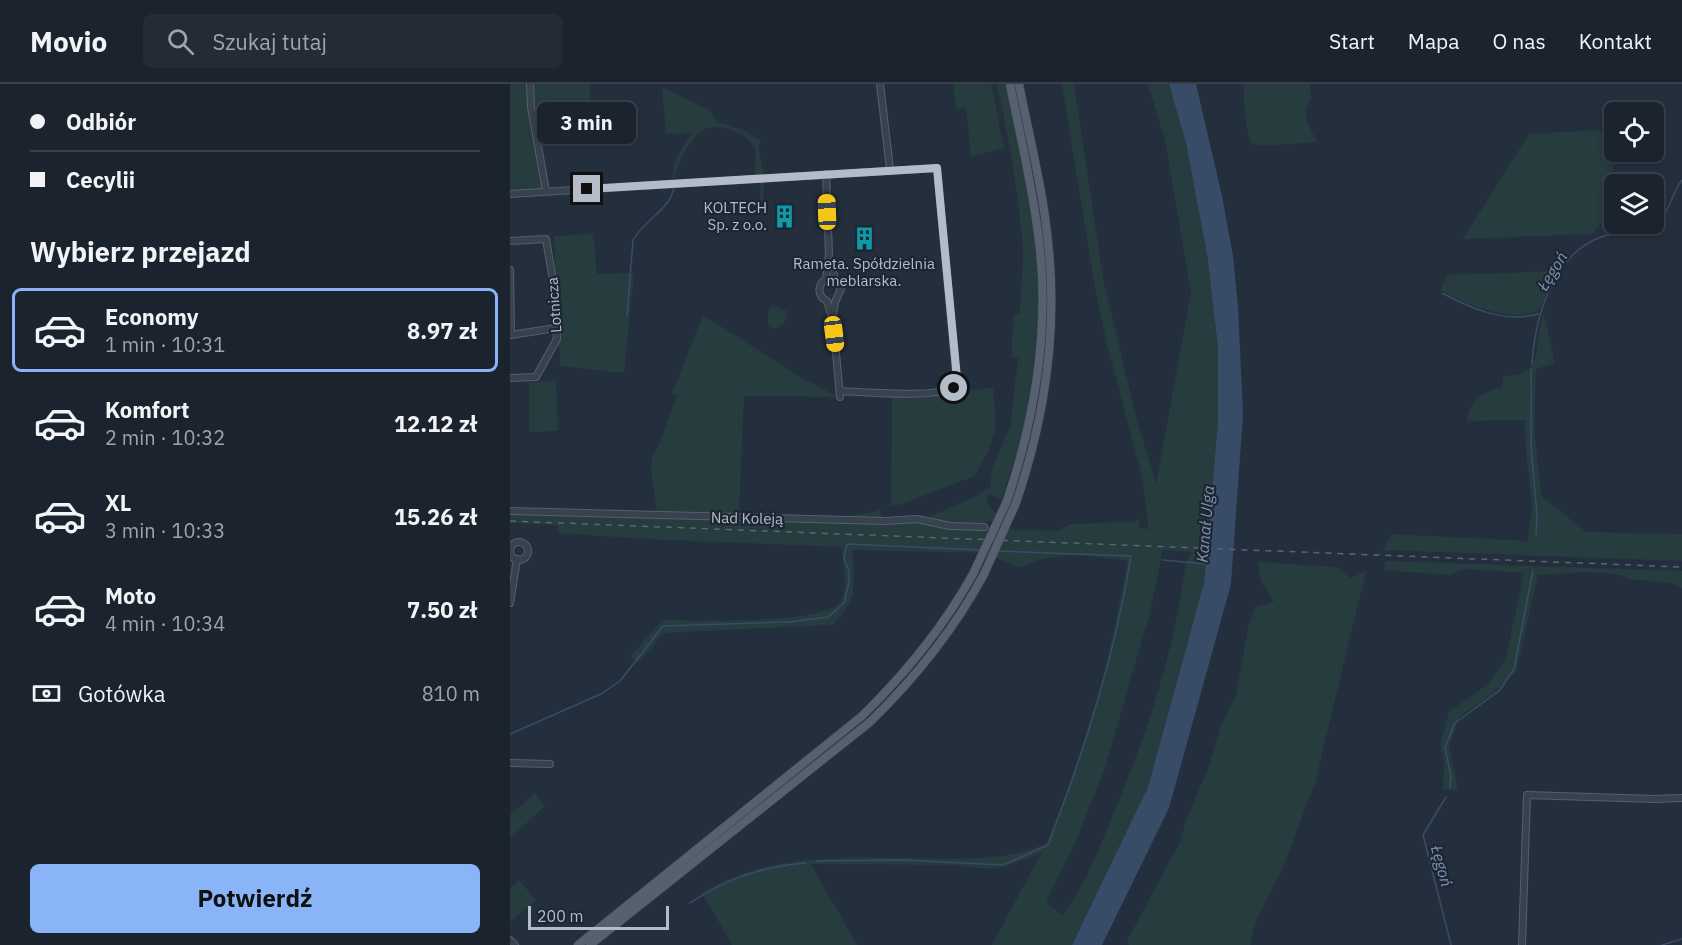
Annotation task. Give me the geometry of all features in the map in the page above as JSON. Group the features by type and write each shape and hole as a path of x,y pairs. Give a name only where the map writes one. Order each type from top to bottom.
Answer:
{"main road":[{"path":"578,945 862,716 894,685 928,644 973,574 1007,501 1025,445 1034,404 1042,317 1039,242 1010,84"},
{"path":"590,945 870,722 936,650 984,574 1016,503 1030,459 1044,398 1052,319 1048,240 1019,84"}],"street":[{"path":"530,84 531,107 546,191"},
{"path":"880,84 890,170"},
{"path":"510,194 546,191 890,170 937,168 957,384 950,390 906,394 840,394 833,320 827,301 819,291 826,279 829,253 826,174"},
{"name":"Lotnicza","path":"510,241 512,239 546,238 555,292 557,339 536,377 510,378"},
{"path":"829,253 835,280"},
{"path":"510,270 511,335 556,328"},
{"path":"826,279 835,280 840,284 841,291 836,299 833,320"},
{"path":"827,301 836,299"},
{"name":"Nad Koleją","path":"510,511 885,521 917,519 950,526 984,527"},
{"path":"510,603 517,559"},
{"path":"510,763 550,764"},
{"path":"1522,945 1527,795 1682,798"},
{"path":"510,940 515,945"}],"green space":[{"path":"510,84 526,84 542,188 510,190"},
{"path":"534,84 589,84 591,104 544,107 534,105"},
{"path":"953,84 991,84 1004,148 971,157 966,107 956,109"},
{"path":"997,84 1007,84 1036,237 1039,331 1024,427 1002,499 988,494 986,502 996,514 993,520 980,524 983,525 1016,530 1058,531 1069,524 1134,522 1138,518 1141,529 1148,529 1143,481 1107,344 1095,288 1062,84 1074,84 1104,284 1137,420 1156,484 1191,293 1165,140 1148,84 1169,84 1186,143 1207,254 1218,347 1218,422 1204,583 1148,787 1072,945 992,945 1041,853 1007,866 989,869 951,865 811,864 857,945 732,945 702,892 752,871 773,865 818,859 996,857 1047,843 1079,760 1107,663 1128,561 1100,557 1059,556 1045,558 1019,568 985,553 853,550 854,582 851,598 842,615 833,625 664,633 638,663 630,657 659,624 667,620 760,620 787,618 830,609 840,602 845,589 841,547 558,533 558,526 555,525 510,523 510,512 657,513 651,467 653,455 661,440 677,395 672,394 703,315 802,378 838,397 744,396 739,512 831,517 849,516 880,509 882,519 925,519 974,497 990,487 992,468 1010,427 1018,358 1011,357 1014,314 1020,313 1023,264 1018,197","holes":["1161,550 1192,552 1186,563 1174,630 1158,693 1137,755 1090,868 1063,915 1046,902 1074,845 1104,771 1149,616 1161,561"]},
{"path":"1243,84 1310,84 1311,100 1305,108 1307,122 1317,142 1262,146 1250,143"},
{"path":"662,87 709,110 718,122 745,131 762,142 758,147 764,175 763,214 759,215 760,189 755,170 755,149 747,138 732,130 716,127 702,130 689,145 678,166 675,178 672,178 676,158 692,133 666,134"},
{"path":"1599,130 1604,137 1604,162 1613,162 1613,174 1604,174 1604,219 1592,234 1463,239 1529,134"},
{"path":"593,234 597,274 634,273 624,373 560,366 554,236"},
{"path":"1557,271 1538,311 1523,315 1485,310 1440,290 1447,275"},
{"path":"776,307 787,311 786,320 779,327 772,329 768,325 768,313 770,308"},
{"path":"1544,314 1555,363 1536,369 1534,427 1541,496 1586,532 1682,534 1682,561 1383,550 1392,534 1527,541 1532,508 1525,420 1467,421 1468,414 1478,398 1502,387 1503,377 1521,373 1531,367"},
{"path":"556,380 558,431 529,432 529,383"},
{"path":"993,388 996,426 989,450 975,476 899,505 891,505 892,398"},
{"path":"1385,561 1682,571 1682,589 1671,583 1630,579 1616,574 1586,572 1538,575 1516,672 1491,695 1459,717 1449,746 1458,790 1443,789 1444,763 1440,745 1449,712 1487,685 1505,662 1524,573 1465,569 1450,575 1384,570"},
{"path":"1258,562 1338,567 1350,578 1366,571 1315,783 1281,872 1256,921 1250,945 1129,945 1127,941 1180,842 1186,821 1209,766 1220,728 1236,695 1248,628 1255,607 1274,602 1260,579"},
{"path":"535,793 545,806 510,838 510,815"},
{"path":"519,880 536,900 510,922 510,888"}],"water":[{"path":"1169,84 1196,84 1222,196 1233,256 1243,415 1231,584 1169,808 1102,945 1072,945 1148,787 1204,583 1218,422 1218,347 1207,254 1186,143"}],"waterway":[{"name":"Łęgoń","path":"1532,364 1537,326 1550,288 1572,256 1586,244 1604,236 1657,224 1682,180"},
{"path":"627,315 633,240 668,202 674,187"},
{"path":"1442,293 1477,309 1501,316 1538,314"},
{"name":"Łęgoń","path":"1531,369 1531,447 1537,515 1536,536"},
{"path":"510,734 601,694 620,681 663,626 789,622 828,617 844,603 849,582 849,571 844,558 847,544 981,550"},
{"path":"816,861 901,860 1003,865 1048,845 1097,703 1116,630 1131,556 998,551"},
{"name":"Kanał Ulga","path":"1163,560 1207,564"},
{"name":"Łęgoń","path":"1450,788 1451,777 1445,747 1455,723 1500,690 1514,669 1533,570"},
{"name":"Łęgoń","path":"1446,797 1423,835 1451,945"},
{"path":"690,903 731,880 745,875 774,867 806,863"},
{"path":"1662,945 1682,939"}],"railway":[{"path":"510,521 1682,567"}],"place":[{"name":"KOLTECH Sp. z o.o.","path":"785,216"},
{"name":"Rameta. Spółdzielnia meblarska.","path":"864,239"}],"route":[{"path":"587,189 937,168 957,378 954,388"}]}
